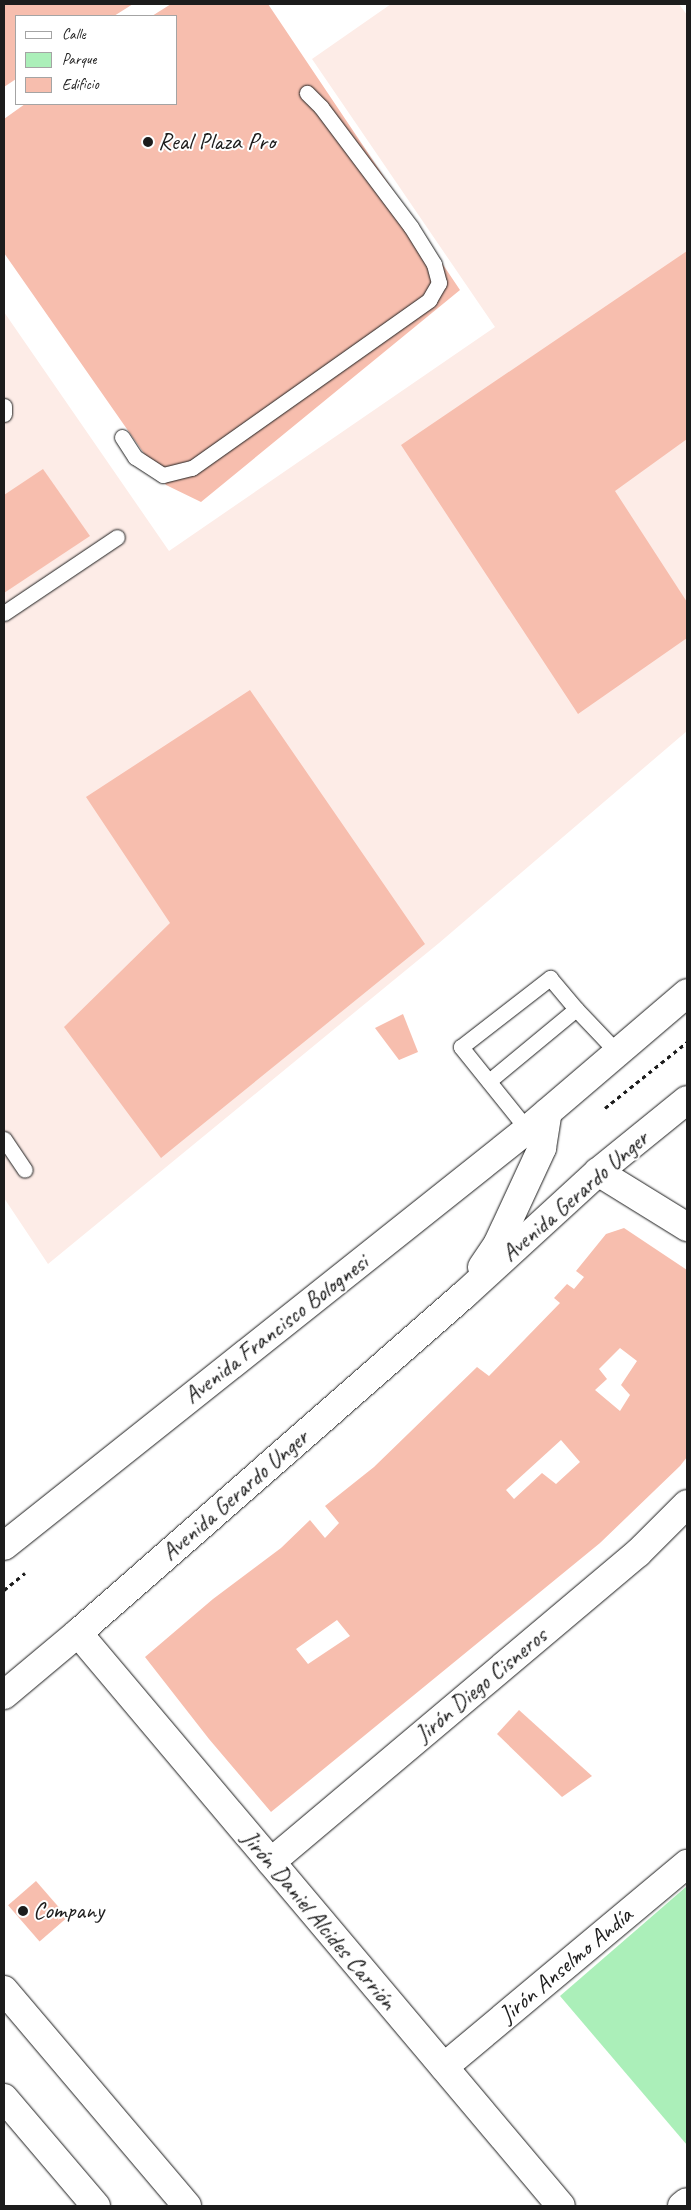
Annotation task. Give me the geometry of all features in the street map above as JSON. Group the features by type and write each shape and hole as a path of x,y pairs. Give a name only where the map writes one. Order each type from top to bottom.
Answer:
{"main road":[{"path":"617,1052 687,993"},
{"name":"Avenida Francisco Bolognesi","path":"4,1546 535,1139 548,1112 617,1052"},
{"name":"Avenida Gerardo Unger","path":"4,1695 78,1633 465,1294 598,1172 687,1100"},
{"name":"Avenida Gerardo Unger","path":"465,1294 498,1243 535,1139"},
{"path":"598,1172 687,1227"},
{"name":"Jirón Diego Cisneros","path":"271,1862 638,1553 687,1504"},
{"name":"Jirón Daniel Alcides Carrión","path":"78,1633 560,2206"},
{"name":"Jirón Anselmo Andía","path":"444,2067 687,1864"},
{"path":"4,1990 187,2206"},
{"path":"4,2098 96,2206"},
{"path":"682,2206 687,2202"}],"lane":[{"path":"122,437 135,457 163,474 192,468 429,300 439,283 434,264 411,228 321,107 307,93"},
{"path":"4,406 4,414"},
{"path":"4,613 117,537"},
{"path":"535,1139 461,1048 550,978 576,1009 617,1052"},
{"path":"489,1081 576,1009"},
{"path":"4,1139 25,1170"}],"shaded area":[{"path":"391,4 679,4 687,15 687,731 439,943 48,1264 4,1198 4,312 169,551 495,327 312,59"}],"green space":[{"path":"687,1886 687,2145 560,1996"}],"building":[{"path":"4,4 133,4 116,15 15,15 15,80 4,87"},
{"path":"171,4 268,4 460,290 201,502 166,485 4,253 4,119 24,105 178,105 178,15 154,15"},
{"path":"687,251 687,439 615,491 687,602 687,638 578,714 401,445"},
{"path":"43,469 90,536 4,593 4,495"},
{"path":"250,690 425,944 161,1158 64,1027 170,923 86,797"},
{"path":"403,1014 418,1052 399,1060 375,1028"},
{"path":"624,1228 687,1270 687,1457 600,1543 271,1812 209,1739 145,1657 213,1599 281,1548 310,1520 325,1538 339,1523 325,1506 374,1467 477,1367 489,1376 560,1303 554,1298 567,1284 574,1289 584,1277 576,1271 606,1234","holes":["620,1348 637,1361 621,1385 630,1395 620,1411 595,1390 607,1379 599,1369","561,1440 580,1462 556,1484 542,1473 514,1499 506,1490","337,1620 350,1636 308,1664 296,1649"]},
{"path":"519,1710 592,1776 562,1797 497,1734"},
{"path":"36,1881 67,1917 40,1942 8,1905"}],"place":[{"name":"Real Plaza Pro","path":"148,142"},
{"name":"Company","path":"23,1911"}]}
